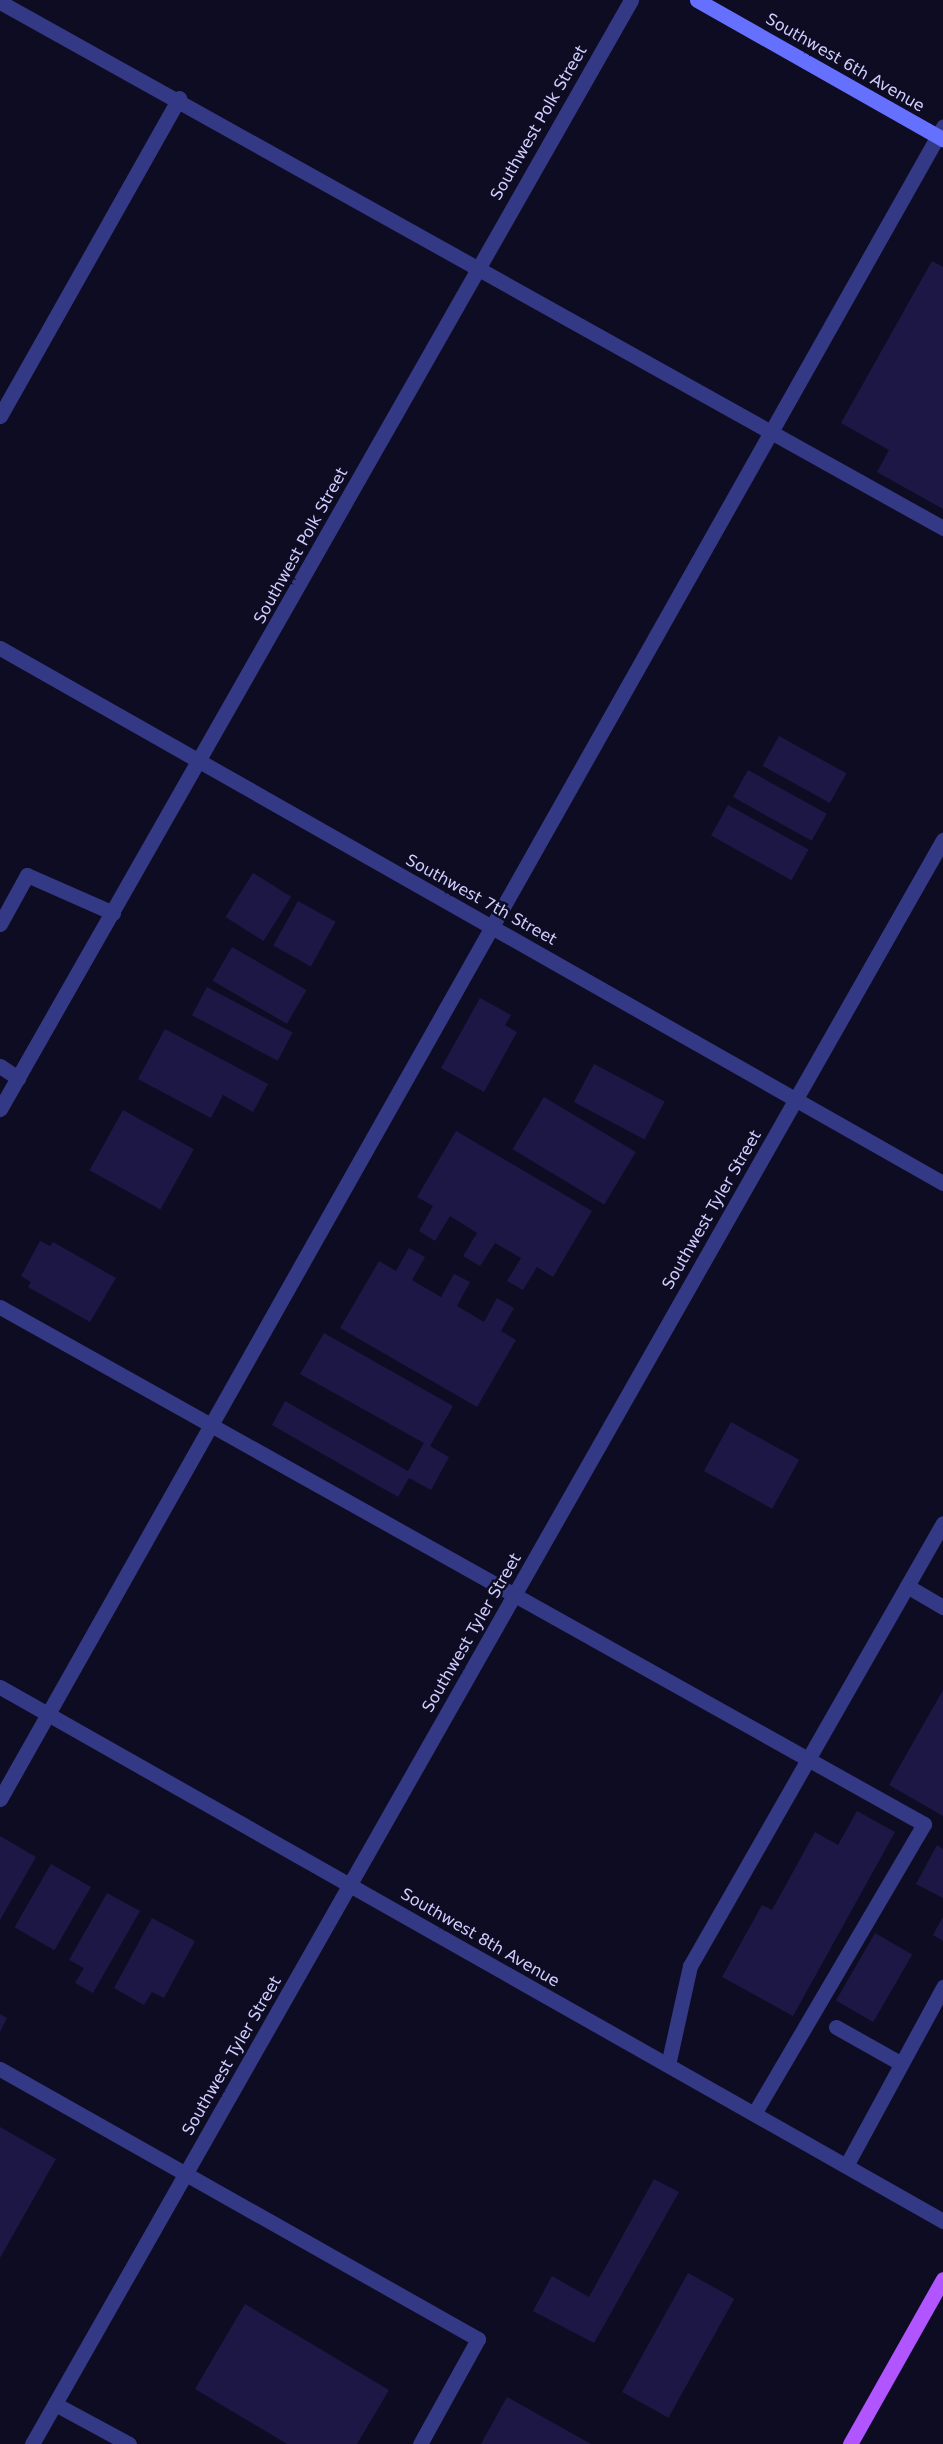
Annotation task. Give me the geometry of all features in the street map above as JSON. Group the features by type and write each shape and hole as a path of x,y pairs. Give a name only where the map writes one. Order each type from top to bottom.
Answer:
{"main road":[{"name":"Southwest 6th Avenue","path":"697,0 941,134"},
{"path":"850,2444 943,2279"}],"street":[{"name":"Southwest Polk Street","path":"0,1109 200,762 478,266 631,0"},
{"path":"0,2 179,98 943,528"},
{"path":"0,416 179,98"},
{"path":"0,1798 213,1426 941,134"},
{"name":"Southwest 7th Street","path":"0,648 943,1183"},
{"name":"Southwest Tyler Street","path":"32,2444 941,848"},
{"path":"0,924 27,875 113,913"},
{"path":"0,1066 18,1078"},
{"path":"0,1307 513,1598 807,1762 924,1824 754,2114"},
{"path":"668,2065 690,1966 943,1523"},
{"path":"907,1586 943,1607"},
{"name":"Southwest 8th Avenue","path":"0,1687 943,2221"},
{"path":"846,2166 900,2062 943,1987"},
{"path":"836,2026 900,2062"},
{"path":"0,2069 184,2177 478,2339 420,2444"},
{"path":"55,2404 129,2444"}],"building":[{"path":"932,261 943,267 943,509 877,472 889,450 841,423"},
{"path":"779,736 846,773 830,803 763,766"},
{"path":"748,770 827,814 812,841 733,797"},
{"path":"728,805 808,850 791,880 711,836"},
{"path":"253,873 291,897 264,941 225,917"},
{"path":"298,901 336,922 311,966 273,946"},
{"path":"232,947 306,990 287,1024 212,981"},
{"path":"207,987 293,1033 278,1061 192,1015"},
{"path":"480,998 511,1015 505,1025 517,1032 484,1092 441,1068"},
{"path":"165,1029 268,1084 253,1112 223,1095 211,1118 138,1079"},
{"path":"594,1064 665,1102 644,1140 574,1102"},
{"path":"544,1097 636,1152 604,1204 513,1149"},
{"path":"123,1110 194,1149 160,1210 90,1170"},
{"path":"456,1131 592,1211 553,1277 537,1267 523,1290 507,1281 521,1258 495,1243 480,1266 463,1256 477,1233 450,1216 435,1241 419,1231 433,1206 417,1197"},
{"path":"40,1241 50,1246 53,1242 116,1278 90,1322 28,1287 31,1282 21,1276"},
{"path":"409,1248 425,1257 412,1280 441,1297 454,1274 470,1282 457,1306 484,1322 497,1298 514,1308 501,1331 516,1340 477,1407 340,1328 379,1261 396,1271"},
{"path":"324,1333 453,1406 430,1446 449,1457 431,1490 409,1478 398,1497 272,1425 285,1401 408,1471 424,1443 300,1374"},
{"path":"731,1422 799,1460 772,1509 704,1471"},
{"path":"943,1690 943,1816 889,1785"},
{"path":"857,1811 895,1832 793,2016 722,1977 762,1905 772,1910 815,1832 838,1845"},
{"path":"0,1836 36,1857 0,1920"},
{"path":"937,1845 943,1849 943,1898 916,1884"},
{"path":"51,1864 91,1887 54,1950 14,1927"},
{"path":"107,1893 140,1911 93,1993 75,1983 84,1968 69,1960"},
{"path":"943,1917 943,1941 933,1935"},
{"path":"152,1918 195,1941 164,1998 152,1992 144,2005 114,1988"},
{"path":"875,1933 912,1954 873,2022 836,2001"},
{"path":"0,2014 7,2018 0,2032"},
{"path":"0,2127 56,2159 0,2258"},
{"path":"654,2179 679,2192 594,2343 533,2311 552,2276 589,2297"},
{"path":"688,2273 734,2299 668,2418 622,2392"},
{"path":"245,2304 389,2390 357,2444 287,2444 195,2389"},
{"path":"507,2397 591,2444 481,2444"}]}
